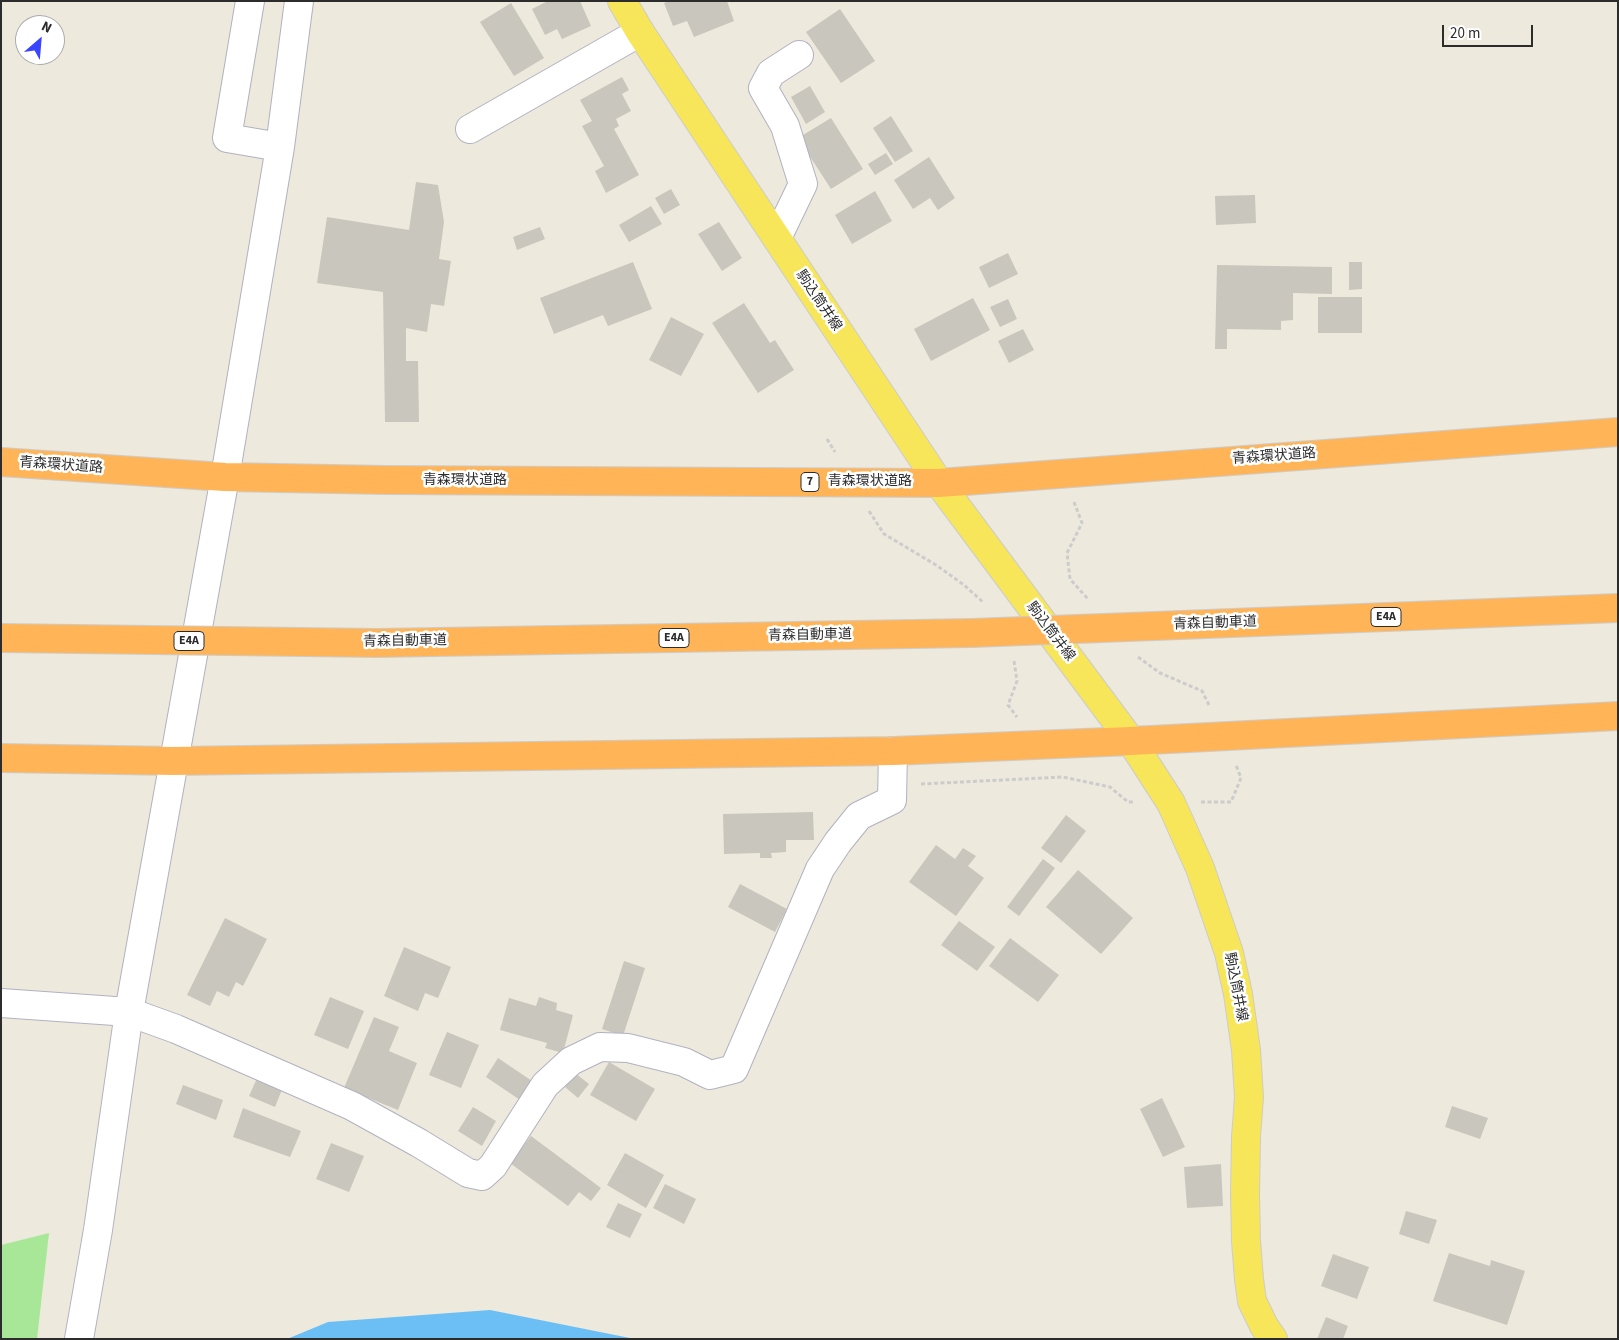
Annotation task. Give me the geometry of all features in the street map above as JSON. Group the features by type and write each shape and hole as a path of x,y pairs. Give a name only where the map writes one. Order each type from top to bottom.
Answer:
{"highway":[{"name":"青森環状道路","path":"1,462 225,477 396,480 940,483 1618,432"},
{"name":"青森自動車道","path":"1,638 377,643 972,633 1618,608"},
{"path":"1,758 173,761 893,751 1618,716"}],"main road":[{"name":"駒込筒井線","path":"622,1 640,32 940,483 1131,741 1171,803 1200,868 1229,953 1238,994 1246,1050 1249,1097 1245,1194 1248,1279 1252,1301 1272,1339"}],"street":[{"path":"250,1 227,138 280,147"},
{"path":"79,1339 98,1230 128,1012 225,477 280,147 299,1"},
{"path":"470,129 640,32"},
{"path":"777,238 803,184 785,126 764,88 772,73 799,55"},
{"path":"1,1003 128,1012 176,1029 352,1106 468,1174 482,1176 493,1166 545,1085 571,1062 600,1047 628,1048 684,1062 710,1075 734,1069 820,869 838,842 859,816 892,800 893,751"}],"green space":[{"path":"49,1233 37,1339 1,1339 1,1245"}],"water":[{"path":"490,1310 635,1339 287,1339 328,1322"}],"building":[{"path":"548,1 580,1 591,26 562,39 557,29 545,35 532,9"},
{"path":"669,1 727,1 734,21 694,37 687,21 673,26 664,3"},
{"path":"511,3 544,58 514,76 480,22"},
{"path":"840,9 875,61 841,83 806,32"},
{"path":"622,77 629,90 622,94 631,111 616,119 619,126 614,129 639,175 606,193 595,171 604,166 582,126 592,121 580,100"},
{"path":"810,86 825,112 806,124 791,97"},
{"path":"891,116 913,151 895,162 873,128"},
{"path":"831,118 863,169 831,189 798,138"},
{"path":"886,153 893,164 875,175 868,164"},
{"path":"929,157 955,198 938,210 930,198 913,209 894,180"},
{"path":"416,182 438,185 444,222 439,259 451,261 444,306 431,304 427,332 406,328 406,361 418,361 419,422 385,422 383,292 317,283 327,217 409,230"},
{"path":"671,189 680,205 664,214 655,198"},
{"path":"875,191 892,221 852,244 835,215"},
{"path":"1255,195 1256,223 1216,225 1215,196"},
{"path":"651,206 662,224 629,242 619,225"},
{"path":"719,222 742,258 722,271 698,234"},
{"path":"540,227 545,239 517,250 513,237"},
{"path":"1008,253 1018,274 989,288 979,267"},
{"path":"633,262 652,309 608,326 603,315 554,334 540,298"},
{"path":"1349,262 1362,262 1362,289 1349,290"},
{"path":"1217,265 1332,267 1332,294 1293,293 1293,320 1281,321 1281,330 1227,329 1227,349 1215,349"},
{"path":"1318,297 1362,297 1362,333 1318,333"},
{"path":"973,298 990,330 931,361 914,329"},
{"path":"1008,299 1017,319 1000,327 990,307"},
{"path":"744,303 770,343 775,340 794,370 758,393 712,323"},
{"path":"671,317 704,334 681,376 649,360"},
{"path":"1023,329 1034,350 1009,363 998,341"},
{"path":"813,812 814,840 786,840 786,852 771,853 772,858 760,858 760,853 724,854 723,814"},
{"path":"1066,815 1086,831 1061,863 1041,848"},
{"path":"936,845 955,859 963,848 976,856 968,866 984,878 956,916 909,882"},
{"path":"1043,859 1055,868 1019,916 1007,907"},
{"path":"1078,870 1133,918 1101,954 1046,907"},
{"path":"740,884 787,909 775,932 728,907"},
{"path":"225,918 267,939 243,986 236,982 229,997 217,991 210,1006 187,995"},
{"path":"959,921 995,947 977,971 941,945"},
{"path":"1010,938 1059,975 1038,1002 989,966"},
{"path":"404,947 451,967 438,998 425,993 418,1011 384,996"},
{"path":"624,961 645,968 623,1036 602,1029"},
{"path":"330,997 364,1011 348,1049 314,1035"},
{"path":"539,997 557,1003 556,1010 573,1015 563,1053 545,1048 547,1043 500,1030 509,998 536,1006"},
{"path":"374,1017 399,1027 389,1051 417,1063 398,1110 344,1088"},
{"path":"447,1032 479,1045 461,1088 429,1075"},
{"path":"498,1058 535,1083 523,1102 486,1077"},
{"path":"609,1062 655,1089 636,1121 590,1095"},
{"path":"575,1073 589,1084 578,1098 565,1087"},
{"path":"258,1076 283,1087 275,1107 249,1096"},
{"path":"183,1085 223,1100 216,1120 176,1104"},
{"path":"1162,1098 1185,1147 1163,1157 1140,1109"},
{"path":"1452,1106 1488,1118 1480,1139 1445,1127"},
{"path":"473,1107 496,1121 482,1146 458,1131"},
{"path":"243,1108 301,1131 290,1157 233,1137"},
{"path":"531,1136 601,1188 591,1201 579,1192 568,1206 510,1163"},
{"path":"331,1143 364,1156 349,1192 316,1179"},
{"path":"625,1153 664,1175 646,1208 607,1185"},
{"path":"1221,1164 1223,1206 1187,1208 1184,1167"},
{"path":"665,1184 696,1199 684,1224 653,1208"},
{"path":"618,1203 642,1214 630,1238 606,1227"},
{"path":"1406,1211 1437,1220 1429,1244 1399,1234"},
{"path":"1449,1253 1490,1266 1491,1260 1525,1271 1507,1325 1433,1301"},
{"path":"1333,1254 1369,1267 1357,1299 1321,1286"},
{"path":"1326,1317 1348,1326 1343,1339 1317,1339"}]}
